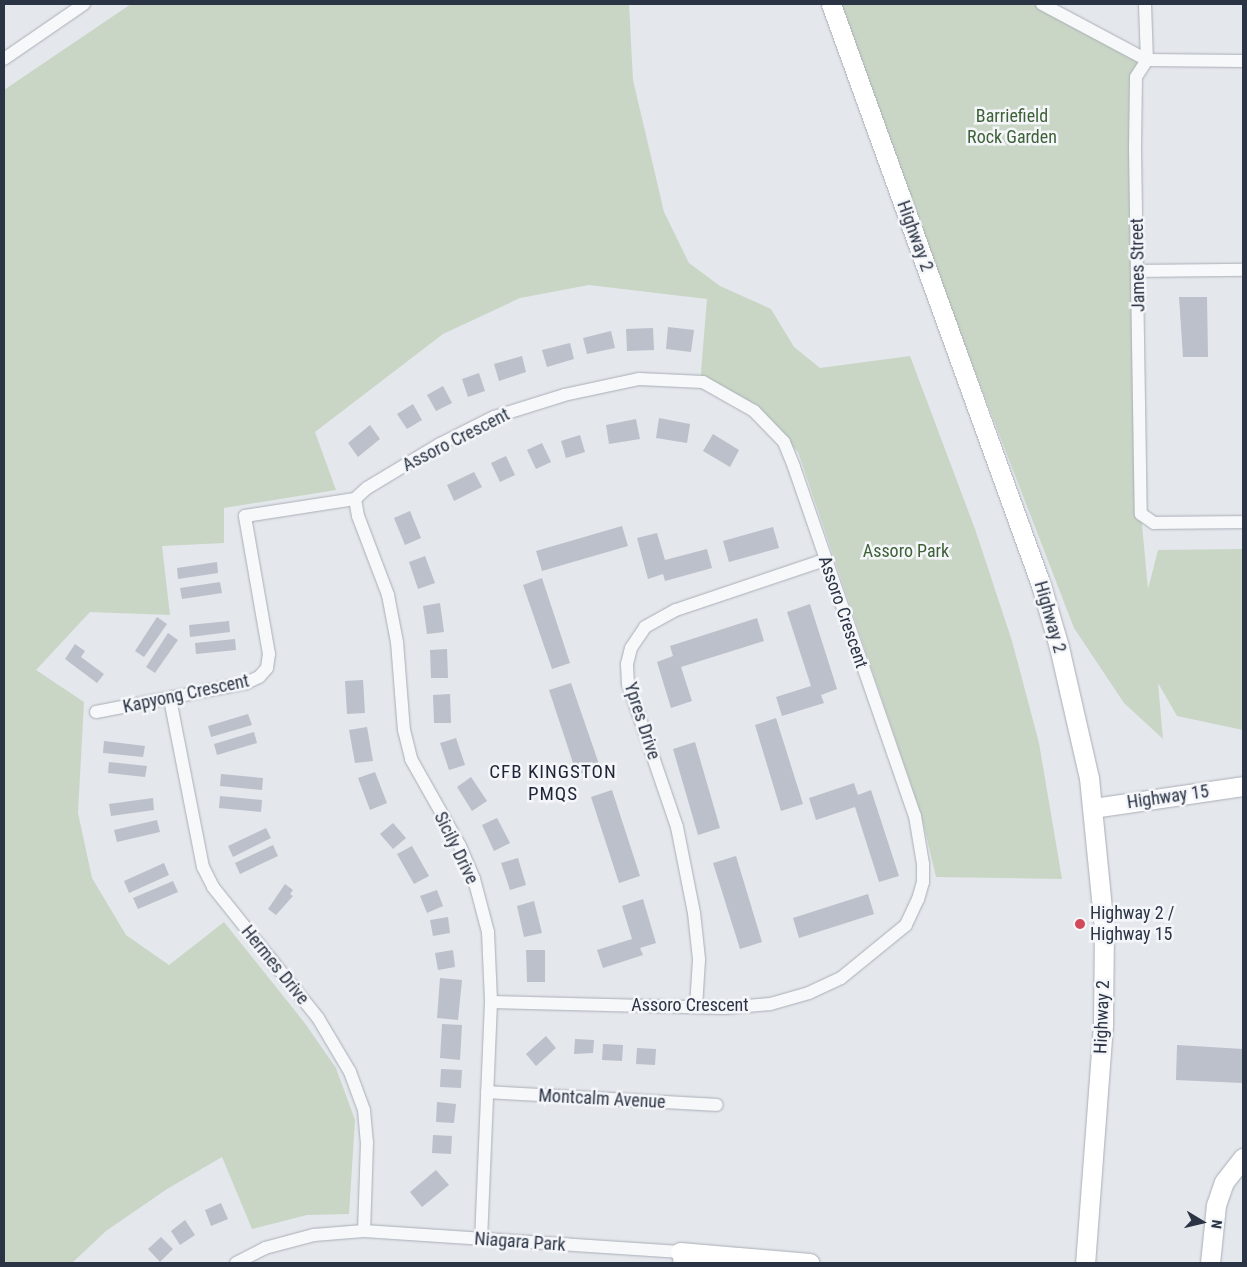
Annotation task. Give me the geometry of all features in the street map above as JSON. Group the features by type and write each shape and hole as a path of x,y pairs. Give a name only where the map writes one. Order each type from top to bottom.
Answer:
{"main road":[{"name":"Highway 2","path":"831,4 1041,585 1073,705 1093,808 1104,928 1103,1025 1085,1263"},
{"name":"Highway 15","path":"1093,808 1243,786"},
{"path":"1210,1263 1216,1205 1224,1182 1243,1158"},
{"name":"Niagara Park","path":"680,1258 810,1263"}],"street":[{"path":"4,59 84,4"},
{"path":"1042,4 1147,60 1243,62"},
{"name":"James Street","path":"1146,4 1147,60 1136,77 1141,514 1154,523 1243,522"},
{"path":"1139,271 1243,270"},
{"name":"Assoro Crescent","path":"245,516 355,499 367,488 432,449 494,417 564,395 639,379 703,382 754,411 784,442 915,816 923,882 906,925 841,978 809,993 770,1004 696,1007 491,1002"},
{"name":"Sicily Drive","path":"355,499 358,516 388,595 398,642 404,730 411,759 460,846 474,879 488,932 491,1002 481,1239"},
{"name":"Kapyong Crescent","path":"96,712 246,683 259,677 267,668 269,654 245,516"},
{"name":"Ypres Drive","path":"696,1007 699,958 694,913 677,827 628,684 627,664 631,648 645,627 676,610 824,560"},
{"name":"Hermes Drive","path":"170,699 203,867 225,905 318,1018 350,1072 358,1094 367,1142 364,1231"},
{"name":"Montcalm Avenue","path":"487,1092 717,1105"},
{"name":"Niagara Park","path":"236,1263 265,1248 314,1235 364,1231 481,1239 680,1258"}],"green space":[{"name":"Assoro Park","path":"131,4 629,4 633,80 664,212 689,263 720,286 771,309 794,347 820,368 910,356 975,529 1012,641 1039,743 1062,879 936,877 921,814 798,452 766,420 700,384 707,299 589,285 520,298 443,334 315,432 336,490 224,508 224,543 162,546 170,615 90,612 36,670 84,702 78,813 92,878 126,935 169,965 224,922 304,1022 336,1068 355,1120 349,1214 307,1215 252,1229 222,1157 167,1189 106,1231 72,1263 4,1263 4,90"},
{"name":"Barriefield Rock Garden","path":"833,4 1042,4 1147,60 1136,77 1141,514 1148,589 1158,550 1243,549 1243,730 1177,716 1158,683 1163,739 1124,703 1074,628"}],"building":[{"path":"1179,297 1207,297 1208,357 1183,357"},
{"path":"668,327 694,330 691,352 666,349"},
{"path":"653,328 654,350 627,351 626,329"},
{"path":"611,331 615,348 587,354 583,338"},
{"path":"570,343 574,359 547,367 542,350"},
{"path":"522,356 526,372 499,381 494,364"},
{"path":"479,373 485,391 468,397 462,379"},
{"path":"443,386 452,403 436,411 427,395"},
{"path":"413,404 422,420 407,429 397,414"},
{"path":"659,418 690,424 687,443 656,438"},
{"path":"636,419 640,439 609,444 606,425"},
{"path":"370,425 380,439 358,457 348,443"},
{"path":"713,434 739,450 730,467 703,451"},
{"path":"580,435 585,452 566,458 561,441"},
{"path":"542,443 551,462 536,469 527,450"},
{"path":"506,456 515,475 500,482 491,463"},
{"path":"474,472 482,487 454,501 447,485"},
{"path":"410,511 421,538 405,545 394,518"},
{"path":"622,526 628,546 542,571 536,551"},
{"path":"773,527 779,548 729,562 723,541"},
{"path":"657,533 665,560 707,549 712,568 665,581 663,574 648,579 637,538"},
{"path":"425,556 435,583 418,589 409,562"},
{"path":"217,562 218,573 178,579 177,568"},
{"path":"542,578 570,663 552,669 523,585"},
{"path":"220,582 222,593 182,599 180,588"},
{"path":"440,603 444,632 427,634 423,606"},
{"path":"810,604 837,689 821,695 824,703 782,716 776,697 811,686 787,612"},
{"path":"157,617 167,624 144,657 135,651"},
{"path":"757,618 764,641 681,667 692,701 671,708 657,662 673,656 670,646"},
{"path":"229,621 230,632 190,637 189,625"},
{"path":"168,633 178,640 155,673 146,667"},
{"path":"235,639 236,650 196,654 195,643"},
{"path":"75,644 85,651 81,657 104,674 97,683 65,659"},
{"path":"447,649 448,678 431,678 430,650"},
{"path":"363,680 365,713 347,714 345,681"},
{"path":"571,683 600,767 577,775 549,690"},
{"path":"450,694 451,723 434,723 433,695"},
{"path":"248,714 252,725 211,737 208,726"},
{"path":"776,718 803,804 781,811 755,725"},
{"path":"367,727 373,761 355,763 349,730"},
{"path":"254,732 257,743 217,755 214,744"},
{"path":"456,738 465,765 449,770 440,743"},
{"path":"104,741 145,746 143,757 103,753"},
{"path":"695,742 720,828 698,835 673,749"},
{"path":"109,762 147,766 145,777 108,773"},
{"path":"375,772 387,803 370,810 358,778"},
{"path":"221,774 263,778 262,790 220,786"},
{"path":"471,777 487,801 472,811 457,787"},
{"path":"854,783 858,795 871,790 899,876 879,882 855,807 816,820 809,798"},
{"path":"612,790 640,876 619,883 591,797"},
{"path":"220,796 262,800 261,812 219,808"},
{"path":"153,798 154,810 111,816 109,804"},
{"path":"497,818 510,843 494,851 482,825"},
{"path":"157,820 160,832 117,842 114,830"},
{"path":"393,823 406,838 393,849 380,834"},
{"path":"266,828 271,838 233,857 228,846"},
{"path":"273,845 278,856 240,874 235,863"},
{"path":"412,846 429,876 414,884 397,854"},
{"path":"736,856 762,942 740,949 713,863"},
{"path":"518,858 526,885 510,890 501,863"},
{"path":"164,863 169,875 129,893 124,881"},
{"path":"173,881 178,892 138,909 133,898"},
{"path":"285,884 293,890 290,894 293,896 276,915 268,909"},
{"path":"437,890 443,906 427,913 420,896"},
{"path":"868,894 874,914 799,938 793,918"},
{"path":"643,899 656,943 640,948 643,955 603,968 597,950 632,939 622,906"},
{"path":"534,901 542,933 524,937 517,906"},
{"path":"448,917 450,933 433,936 430,920"},
{"path":"453,950 455,967 438,970 435,953"},
{"path":"526,950 545,950 545,982 527,982"},
{"path":"440,978 462,980 458,1020 437,1018"},
{"path":"442,1024 462,1025 460,1060 440,1058"},
{"path":"546,1036 556,1048 536,1066 526,1054"},
{"path":"575,1039 594,1040 593,1053 574,1054"},
{"path":"603,1044 623,1045 622,1061 602,1060"},
{"path":"1177,1045 1243,1049 1243,1083 1176,1080"},
{"path":"637,1048 656,1049 655,1065 636,1064"},
{"path":"441,1069 462,1070 461,1088 440,1087"},
{"path":"437,1102 456,1104 454,1123 436,1122"},
{"path":"433,1135 452,1136 451,1154 432,1153"},
{"path":"436,1170 449,1185 422,1207 410,1192"},
{"path":"221,1203 228,1219 211,1226 205,1210"},
{"path":"185,1220 195,1235 180,1245 171,1231"},
{"path":"161,1237 173,1249 160,1262 148,1249"}],"place":[{"name":"Highway 2 / Highway 15","path":"1080,924"}],"district":[{"name":"CFB KINGSTON PMQS","path":"553,783"}]}
